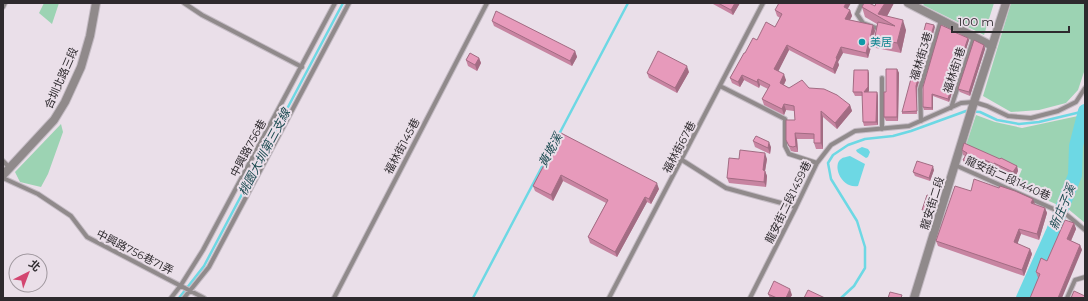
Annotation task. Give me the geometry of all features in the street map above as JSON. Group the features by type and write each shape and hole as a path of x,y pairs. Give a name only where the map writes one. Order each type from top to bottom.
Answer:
{"street":[{"name":"合圳北路三段","path":"3,177 36,142 54,120 65,102 80,67 90,36 96,3"},
{"path":"908,3 992,46"},
{"path":"974,102 1006,3"},
{"name":"龍安街二段","path":"914,298 974,102"}],"lane":[{"path":"3,7 6,3"},
{"path":"184,3 202,15 302,67"},
{"name":"中興路756巷","path":"171,298 203,250 336,3"},
{"path":"184,298 209,268 349,3"},
{"name":"福林街145巷","path":"334,298 487,3"},
{"name":"福林街67巷","path":"609,298 763,3"},
{"path":"862,3 857,14 863,24 879,28 878,34"},
{"name":"福林街3巷","path":"921,121 920,89 941,20"},
{"name":"福林街1巷","path":"951,108 974,37"},
{"path":"882,78 882,129"},
{"path":"720,86 785,119 785,146 789,154 817,163"},
{"path":"974,102 987,106 1008,116 1031,118 1058,112 1076,102 1085,88"},
{"name":"龍安街二段1459巷","path":"750,298 817,163 831,145 855,131 909,126 961,103 974,102"},
{"path":"682,160 726,188 796,207"},
{"path":"3,161 10,168"},
{"name":"龍安街二段1440巷","path":"955,165 1067,215 1085,230"},
{"name":"中興路756巷71弄","path":"3,177 38,194 70,216 87,237 204,298"},
{"path":"1067,298 1074,280 1085,277"}],"green space":[{"path":"44,3 59,3 52,24 39,13"},
{"path":"925,3 994,3 984,35 923,5"},
{"path":"1011,3 1085,3 1085,69 1078,90 1066,103 1039,110 1011,112 983,96"},
{"path":"976,115 995,122 1022,128 1078,116 1070,145 1070,176 1058,205 1015,186 1022,169 966,145"},
{"path":"61,124 63,132 48,174 41,187 20,182 15,172"},
{"path":"1085,130 1085,223 1067,208 1081,176 1081,145"}],"water":[{"path":"862,147 868,149 870,152 866,158 856,150"},
{"path":"850,156 865,164 858,186 847,184 840,176 838,171 838,162 842,158"}],"building":[{"path":"718,3 735,3 731,10"},
{"path":"779,3 846,3 844,7 850,10 845,19 873,25 870,42 869,41 866,53 841,47 833,69 787,45 774,69 784,74 780,83 789,88 802,80 809,88 824,89 837,95 850,105 835,123 821,111 821,143 814,143 814,134 795,133 796,146 789,146 786,140 786,120 795,120 794,106 784,104 782,109 762,99 770,85 758,79 757,82 742,75 738,82 730,78 753,38 757,40 766,22 775,27 782,14 775,10"},
{"path":"864,3 869,3 875,6 876,3 885,3 878,14 903,20 897,43 873,38 875,36 878,22 895,26 862,7"},
{"path":"496,11 575,51 570,61 492,21"},
{"path":"926,23 934,25 916,86 917,111 902,112"},
{"path":"941,25 968,38 948,99 932,94 932,108 923,107 923,87"},
{"path":"974,40 984,45 969,92 958,89"},
{"path":"658,51 687,66 675,88 647,73"},
{"path":"470,53 479,58 475,65 466,60"},
{"path":"886,69 897,69 897,117 884,117"},
{"path":"854,70 868,70 868,87 864,92 877,92 876,122 863,122 862,92 853,92"},
{"path":"561,133 657,183 649,199 645,197 615,252 588,237 608,200 561,175 551,195 533,186"},
{"path":"756,136 769,142 768,148 753,141"},
{"path":"964,143 1017,166 1013,172 985,160 982,167 963,160 967,153 962,150"},
{"path":"740,150 765,153 763,170 765,171 764,182 727,178 729,158 739,159"},
{"path":"917,161 933,166 929,178 913,172"},
{"path":"974,179 999,188 1000,186 1015,191 1033,199 1031,203 1045,208 1037,234 1019,229 1014,242 1030,249 1022,270 936,241 955,186 971,191"},
{"path":"927,195 933,197 929,212 922,210"},
{"path":"1065,220 1074,223 1067,239 1080,245 1058,298 1030,298 1040,274 1036,272 1041,258 1047,261"},
{"path":"774,281 790,289 786,298 777,298 768,294"},
{"path":"808,290 825,298 804,298"},
{"path":"1074,291 1085,296 1085,298 1071,298"},
{"path":"890,292 902,295 901,298 888,298"}],"waterway":[{"name":"桃園大圳第三支線","path":"179,298 204,266 343,3"},
{"name":"黃墘溪","path":"473,298 628,3"},
{"path":"841,298 854,286 865,268 865,247 857,221 831,179 828,163 833,155 848,145 865,139 893,136 966,111 980,112 997,120 1019,124 1039,122 1085,111"},
{"name":"新庄子溪","path":"1023,298 1053,231 1075,175 1076,146 1085,111"}],"place":[{"name":"美居","path":"862,42"}]}
